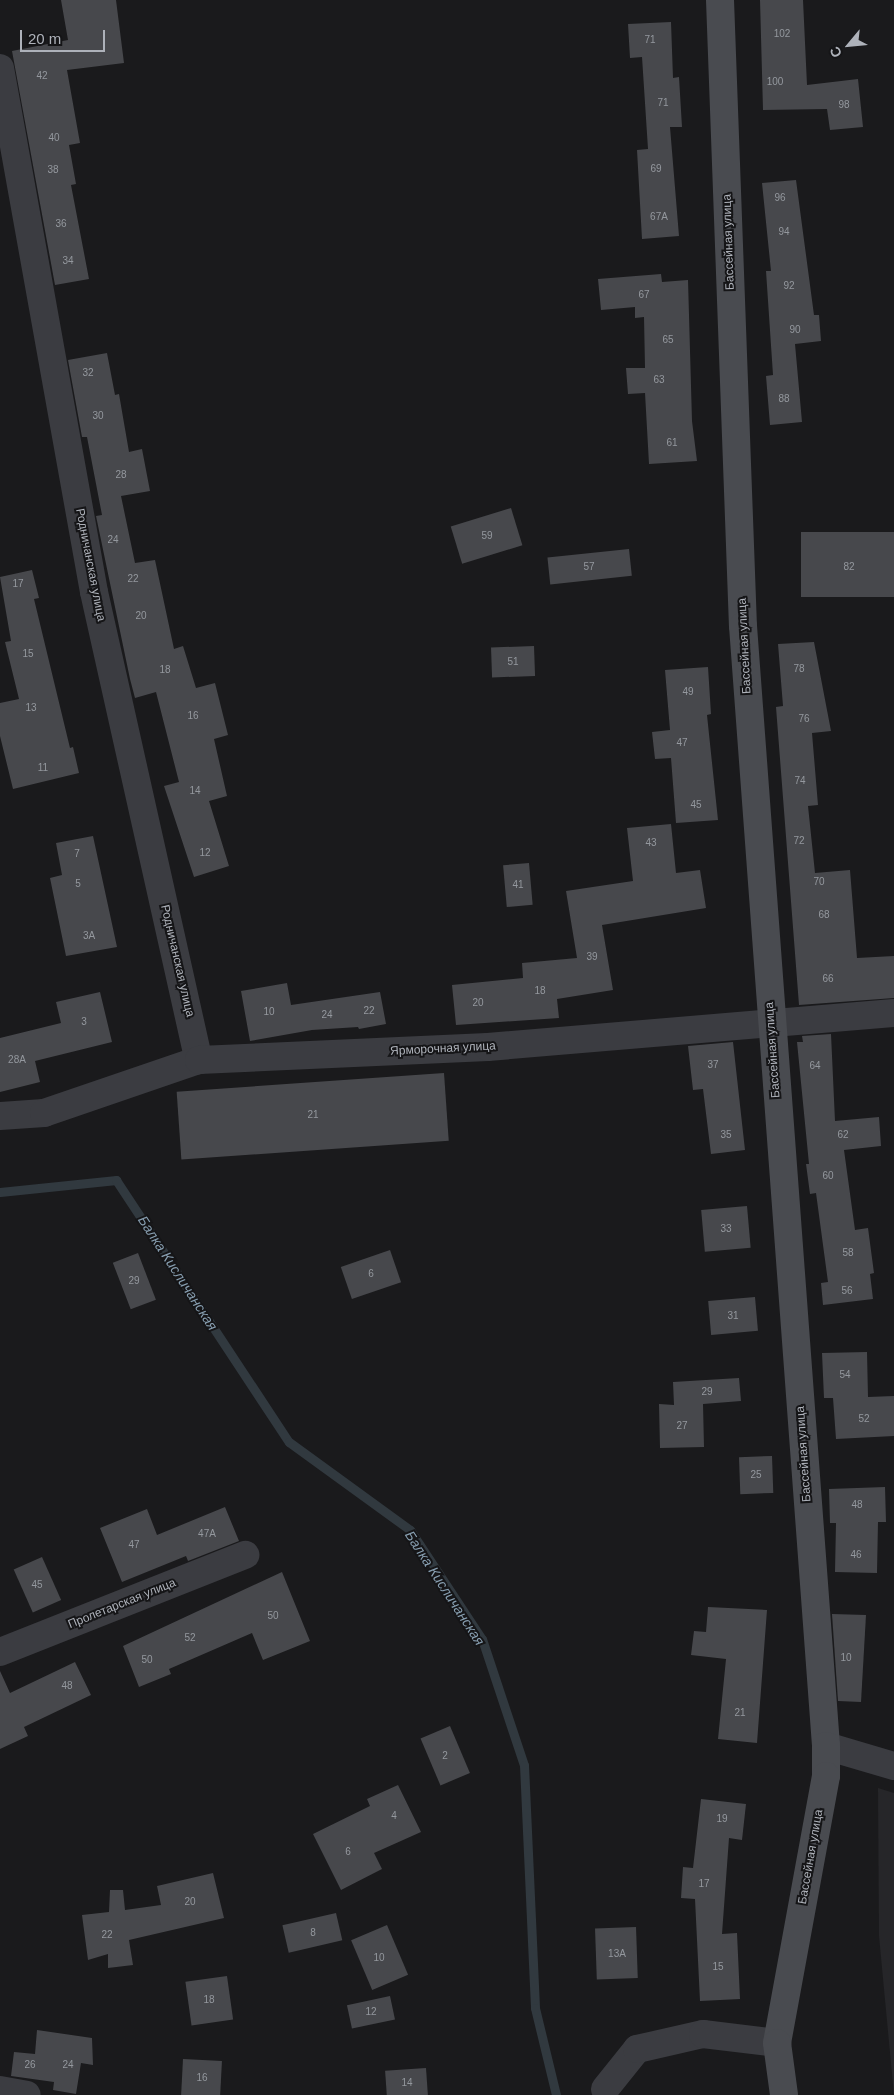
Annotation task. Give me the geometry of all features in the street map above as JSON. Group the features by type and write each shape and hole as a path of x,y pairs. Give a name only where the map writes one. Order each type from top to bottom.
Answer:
{"street":[{"name":"Бассейная улица","path":"720,0 743,626 826,1746 826,1776 777,2043 784,2095"},
{"name":"Родничанская улица","path":"0,68 94,592 199,1060"},
{"name":"Ярморочная улица","path":"0,1116 44,1113 199,1060 488,1047 894,1013"},
{"name":"Пролетарская улица","path":"0,1652 245,1555"},
{"path":"826,1746 894,1766"},
{"path":"605,2089 637,2049 703,2034 777,2043"},
{"path":"0,2090 27,2095"}],"shaded area":[{"path":"878,1788 894,1793 894,2095 879,1936"}],"building":[{"path":"61,0 116,0 124,63 67,70 80,143 69,145 76,184 71,185 89,279 55,285 12,51 68,40"},
{"path":"760,0 803,0 807,85 858,79 863,127 830,130 827,109 763,110"},
{"path":"671,22 673,78 679,77 682,127 670,127 679,236 642,239 637,150 648,149 642,57 630,58 628,24"},
{"path":"796,180 814,315 819,315 821,341 795,344 802,422 770,425 766,376 773,375 766,271 771,271 762,183"},
{"path":"661,274 662,282 688,280 692,421 697,461 649,464 645,393 628,394 626,368 645,368 644,317 635,318 635,307 601,310 598,279"},
{"path":"107,353 115,395 119,394 129,452 142,449 150,491 121,496 135,563 155,560 174,649 183,646 196,688 215,683 228,735 214,739 227,796 209,801 229,866 194,877 164,786 179,782 156,692 135,698 130,679 96,516 102,515 87,437 82,437 68,360"},
{"path":"511,508 522,545 462,564 451,526"},
{"path":"801,532 894,532 894,597 801,597"},
{"path":"629,549 632,576 550,584 547,558"},
{"path":"32,570 39,598 34,599 70,748 73,747 79,773 13,789 0,736 0,703 19,699 5,642 11,641 0,577"},
{"path":"814,642 831,731 812,733 818,805 808,806 815,873 850,870 857,958 894,956 894,998 799,1005 776,707 783,706 778,644"},
{"path":"534,646 535,676 492,677 491,648"},
{"path":"708,667 711,714 707,715 718,820 676,823 671,758 655,759 652,732 670,730 665,670"},
{"path":"671,824 676,873 700,870 706,908 602,925 613,990 557,999 559,1018 456,1025 452,985 523,978 522,963 577,958 566,891 633,881 627,828"},
{"path":"93,836 117,947 66,956 50,878 62,875 56,843"},
{"path":"529,863 533,905 507,907 503,865"},
{"path":"287,983 291,1005 380,992 386,1024 359,1029 358,1027 312,1030 250,1041 241,991"},
{"path":"100,992 112,1042 35,1061 40,1082 0,1092 0,1038 61,1023 56,1002"},
{"path":"831,1034 835,1121 879,1117 881,1146 844,1150 855,1230 868,1228 874,1273 870,1274 873,1299 823,1305 821,1283 828,1282 816,1193 810,1194 806,1164 809,1164 797,1042 803,1042 802,1036"},
{"path":"733,1042 745,1150 711,1154 703,1089 693,1090 688,1046"},
{"path":"444,1073 449,1141 181,1160 177,1092"},
{"path":"747,1206 751,1248 705,1252 701,1210"},
{"path":"390,1250 401,1282 352,1299 341,1267"},
{"path":"138,1253 156,1300 131,1309 113,1263"},
{"path":"755,1297 758,1331 711,1335 708,1301"},
{"path":"867,1352 868,1397 894,1396 894,1436 836,1439 833,1398 824,1398 822,1353"},
{"path":"739,1378 741,1401 703,1404 704,1447 660,1448 659,1404 674,1405 673,1382"},
{"path":"772,1456 773,1493 740,1494 739,1457"},
{"path":"885,1487 886,1522 878,1522 877,1573 835,1572 836,1523 830,1523 829,1489"},
{"path":"225,1507 239,1541 188,1561 186,1556 122,1582 100,1528 147,1509 157,1535"},
{"path":"42,1557 61,1600 33,1613 14,1570"},
{"path":"282,1572 310,1641 263,1660 252,1633 169,1669 171,1674 139,1687 123,1646"},
{"path":"708,1607 767,1610 757,1743 718,1739 726,1659 691,1655 694,1631 706,1632"},
{"path":"832,1614 866,1615 861,1702 838,1701"},
{"path":"75,1662 91,1695 24,1727 28,1736 0,1749 0,1671 10,1693"},
{"path":"450,1726 470,1773 440,1785 421,1739"},
{"path":"398,1785 421,1832 374,1853 382,1869 341,1890 313,1834 370,1806 367,1799"},
{"path":"701,1799 746,1804 742,1840 729,1838 722,1934 737,1933 740,1999 700,2001 695,1899 681,1898 683,1867 693,1868"},
{"path":"213,1873 224,1918 129,1940 133,1965 108,1968 108,1954 88,1960 82,1915 109,1912 110,1890 123,1890 125,1910 161,1905 157,1886"},
{"path":"336,1913 342,1940 289,1953 282,1925"},
{"path":"387,1925 408,1975 372,1990 351,1940"},
{"path":"636,1927 638,1978 597,1979 595,1928"},
{"path":"227,1976 233,2020 192,2025 185,1982"},
{"path":"390,1996 395,2019 352,2029 347,2005"},
{"path":"37,2030 92,2038 93,2065 81,2063 76,2094 53,2090 54,2082 11,2076 14,2052 35,2054"},
{"path":"183,2059 222,2061 220,2095 181,2095"},
{"path":"426,2068 428,2095 387,2095 385,2071"}],"waterway":[{"name":"Балка Кисличанская","path":"0,1192 116,1180 289,1442 410,1530 482,1639 524,1765 535,2008 556,2095"}]}
